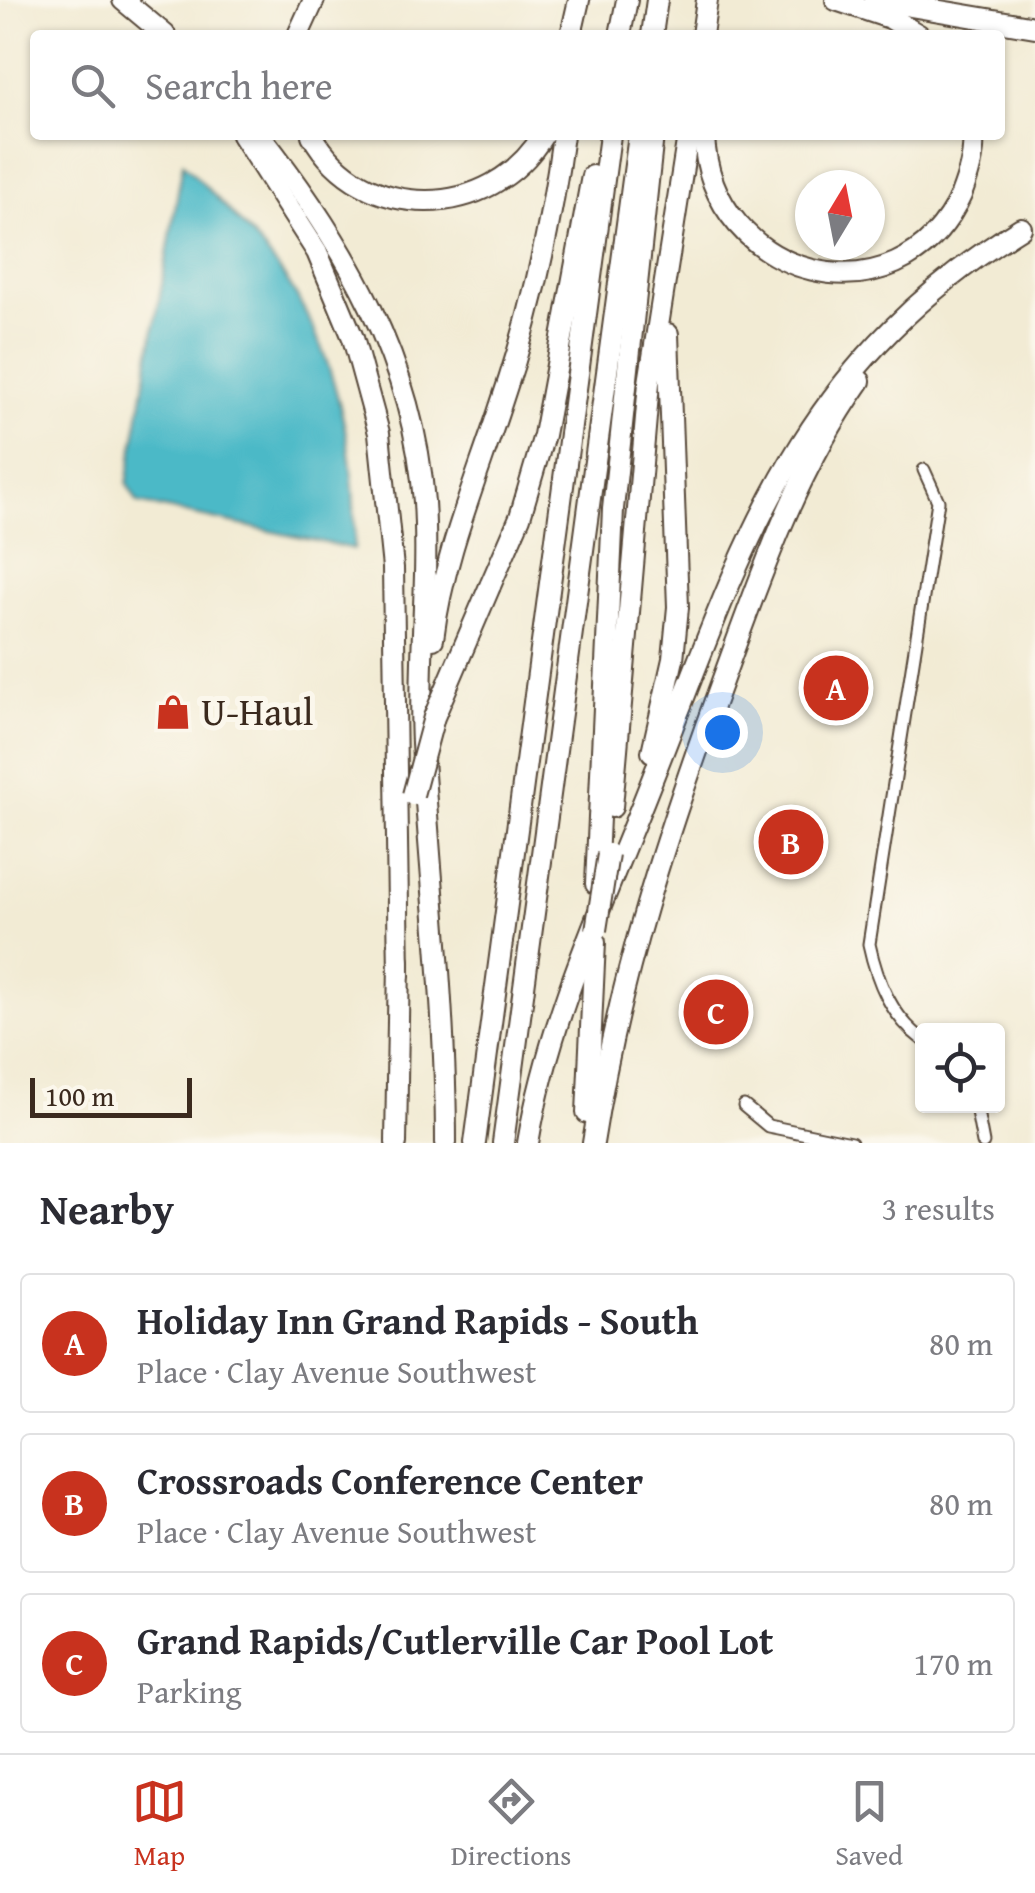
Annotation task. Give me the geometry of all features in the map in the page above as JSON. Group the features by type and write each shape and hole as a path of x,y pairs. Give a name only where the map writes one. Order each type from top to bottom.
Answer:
{"highway":[{"path":"123,0 157,30"},
{"path":"300,30 314,0"},
{"path":"575,30 580,0"},
{"path":"623,30 628,0"},
{"path":"653,30 660,0"},
{"path":"660,0 661,30"},
{"path":"706,30 708,0"},
{"path":"836,0 890,18 910,30"},
{"path":"875,0 1035,27"},
{"path":"245,140 317,252 353,338 379,434 394,568 399,975 396,1143"},
{"path":"264,140 317,212 362,288 388,341 410,414 424,504 419,793 446,1143"},
{"path":"316,140 338,168 374,192 403,200 438,202 494,184 522,162 539,140"},
{"path":"399,975 428,682 440,600 521,342 552,211 562,140"},
{"path":"419,793 439,704 520,517 544,435 599,140"},
{"path":"476,1143 609,140"},
{"path":"503,1143 638,140"},
{"path":"584,1143 613,509 652,140"},
{"path":"593,932 608,854 649,382 687,140"},
{"path":"705,140 713,189 736,226 753,243 796,266 845,274 898,259 943,224 965,185 971,140"},
{"path":"528,1143 550,1047 593,932 744,549 792,456 846,378 899,318 949,274 1028,223"},
{"path":"593,1143 622,990 657,861 773,542 809,460 860,380 928,304 1028,223"},
{"path":"593,932 652,753 673,659 680,564 667,358 674,230"}],"street":[{"path":"915,1031 894,1010 875,974 869,944 938,501 924,470"},
{"path":"744,1106 768,1126 851,1143"},
{"path":"977,1113 983,1143"}],"water":[{"path":"183,163 266,252 314,329 328,364 347,438 354,549 138,503 127,484"}],"place":[{"name":"Holiday Inn Grand Rapids - South","path":"836,688"},
{"name":"U-Haul","path":"173,712"},
{"name":"Crossroads Conference Center","path":"791,842"},
{"name":"Grand Rapids/Cutlerville Car Pool Lot","path":"716,1012"}]}
